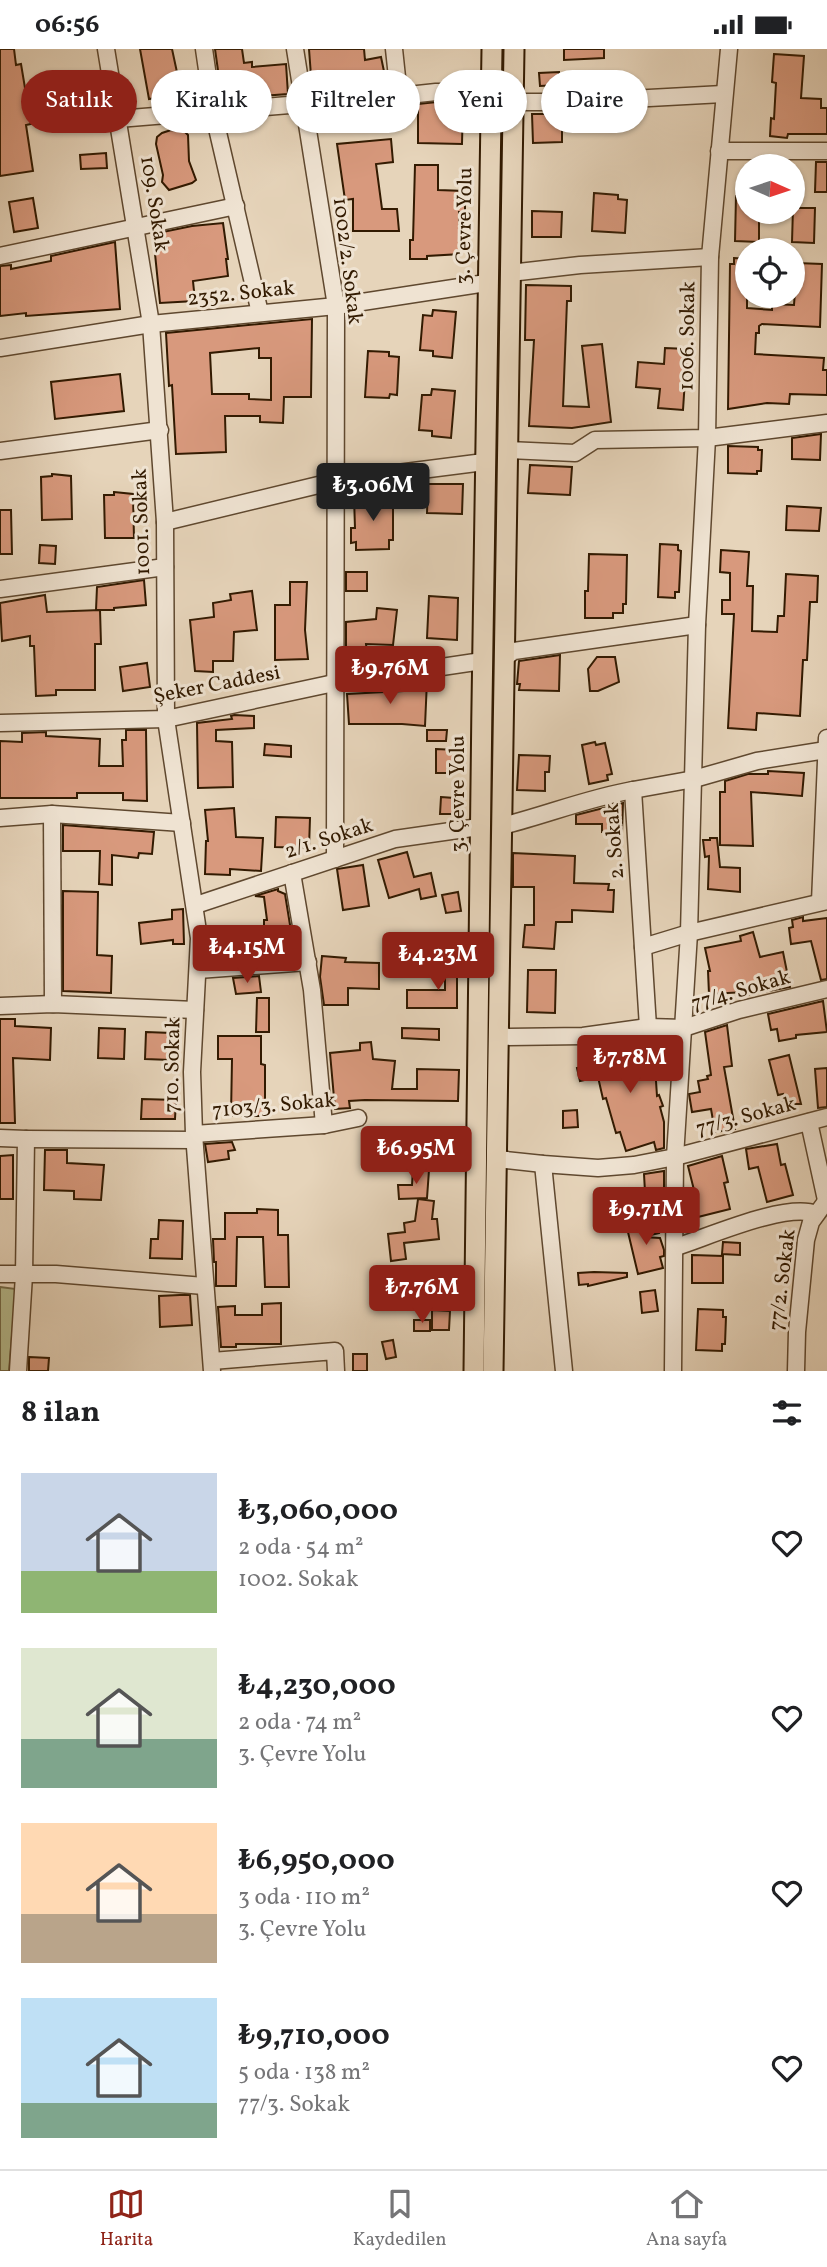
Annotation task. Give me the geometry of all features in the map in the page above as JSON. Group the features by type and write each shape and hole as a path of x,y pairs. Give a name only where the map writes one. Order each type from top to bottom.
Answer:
{"main road":[{"name":"3. Çevre Yolu","path":"492,49 492,70"},
{"name":"3. Çevre Yolu","path":"514,49 514,70"},
{"name":"3. Çevre Yolu","path":"474,1371 490,133"},
{"name":"3. Çevre Yolu","path":"493,1371 512,133"}],"street":[{"name":"109. Sokak","path":"106,49 110,70"},
{"path":"204,49 207,70"},
{"name":"1002/2. Sokak","path":"295,49 298,70"},
{"path":"394,49 396,70"},
{"name":"1006. Sokak","path":"673,1371 676,1157 689,933 697,625 707,438 710,257 729,49"},
{"path":"527,102 723,94"},
{"name":"109. Sokak","path":"120,133 151,324"},
{"path":"219,133 260,313"},
{"name":"1002/2. Sokak","path":"307,133 336,306 335,859"},
{"path":"719,151 827,151"},
{"path":"0,256 236,206"},
{"path":"510,273 580,265 710,257"},
{"name":"2352. Sokak","path":"0,348 151,324 336,306 486,283"},
{"name":"1001. Sokak","path":"151,324 165,522 166,719"},
{"path":"507,450 575,453 595,440 707,438 827,423"},
{"path":"0,451 160,430"},
{"path":"165,522 335,481 484,461"},
{"path":"0,589 165,567"},
{"path":"504,658 514,652 697,625"},
{"name":"Şeker Caddesi","path":"0,723 166,719 334,683 482,661"},
{"name":"710. Sokak","path":"166,719 199,938 192,1072 204,1286 212,1366"},
{"path":"633,790 694,779 827,744 823,902 689,933 643,947"},
{"name":"2. Sokak","path":"502,826 595,797 633,790 648,1027"},
{"path":"52,814 53,1004"},
{"path":"0,818 52,814 181,823"},
{"name":"2/1. Sokak","path":"196,905 395,839 479,827"},
{"path":"292,873 308,963 324,1125"},
{"path":"198,970 308,963"},
{"name":"77/4. Sokak","path":"498,1037 583,1036 648,1027 684,1028 739,1010 827,989"},
{"path":"0,1006 53,1004 195,1010"},
{"name":"77/3. Sokak","path":"497,1159 610,1167 635,1165 676,1157 827,1117"},
{"name":"7103/3. Sokak","path":"0,1138 194,1137 324,1125 358,1118"},
{"path":"809,1122 827,1200"},
{"path":"18,1371 24,1275 26,1139"},
{"path":"543,1164 564,1371"},
{"name":"77/2. Sokak","path":"796,1371 806,1240 811,1222 827,1200"},
{"path":"676,1247 790,1211 817,1215"},
{"path":"0,1274 56,1274 204,1286"},
{"path":"212,1366 335,1351 336,1371"}],"green space":[{"path":"0,1287 16,1289 9,1371 0,1371"}],"building":[{"path":"0,49 14,49 16,65 21,64 22,70 21,133 27,133 33,171 0,176"},
{"path":"140,49 172,49 176,70 151,70 149,99"},
{"path":"215,49 242,49 244,63 252,62 252,67 286,64 286,94 272,95 272,70 218,70"},
{"path":"309,49 364,49 365,60 381,57 384,70 311,70"},
{"path":"564,49 604,49 604,58 564,60"},
{"path":"774,54 804,56 801,98 821,99 821,108 827,108 827,134 788,134 787,138 770,136 776,83 772,82"},
{"path":"434,102 434,133 462,133 462,144 418,143 420,104"},
{"path":"532,114 541,114 541,133 562,133 562,142 533,143"},
{"path":"162,133 188,135 189,161 196,180 169,190 162,182 157,137"},
{"path":"391,139 393,162 376,164 382,209 397,209 399,231 353,231 353,199 345,200 337,144"},
{"path":"106,153 107,168 81,169 80,155"},
{"path":"816,162 827,162 827,192 815,192"},
{"path":"415,165 438,165 438,190 465,191 465,212 459,212 461,254 410,259"},
{"path":"594,193 618,195 618,199 627,200 625,233 592,231"},
{"path":"33,198 38,228 14,232 9,202"},
{"path":"805,208 815,208 814,243 805,243 805,238 792,238 793,224 805,224"},
{"path":"532,211 562,212 561,237 532,237"},
{"path":"223,223 228,276 193,281 195,301 160,303 153,234"},
{"path":"735,224 759,224 759,238 735,238"},
{"path":"115,242 120,309 0,316 0,266 11,265 11,269 51,261 51,256"},
{"path":"735,258 735,308 772,310 805,308 805,263 822,264 820,327 762,324 759,326 759,333 756,333 755,354 824,358 827,395 790,394 789,404 767,403 728,409 730,264 734,264"},
{"path":"526,285 571,286 571,301 567,301 563,406 589,407 582,346 602,344 611,422 572,428 529,426 534,340 525,340"},
{"path":"433,310 456,312 452,358 433,356 433,351 420,350 423,315 432,316"},
{"path":"312,319 311,397 284,397 283,423 260,422 260,416 225,416 226,452 176,454 166,333","holes":["259,348 259,358 271,358 271,400 249,399 249,394 212,394 210,353"]},
{"path":"665,348 687,349 683,410 658,408 660,389 636,387 638,362 664,364"},
{"path":"368,351 389,352 389,356 399,357 397,395 390,394 389,398 365,397"},
{"path":"120,374 124,411 55,419 51,382"},
{"path":"432,389 455,391 451,438 432,436 432,431 419,430 422,395 431,395"},
{"path":"821,434 820,460 792,459 792,438"},
{"path":"728,446 758,447 758,450 762,450 761,471 757,471 757,474 728,473"},
{"path":"530,465 572,467 570,495 528,493"},
{"path":"52,474 71,476 72,519 42,520 41,477"},
{"path":"428,484 463,484 462,514 427,513"},
{"path":"114,492 133,494 134,538 105,538 104,495 114,495"},
{"path":"386,495 387,501 393,501 393,540 389,540 389,549 356,550 356,542 351,543 351,528 355,528 354,497"},
{"path":"787,506 821,508 819,531 786,530"},
{"path":"0,510 11,510 12,554 0,554"},
{"path":"660,544 678,545 678,550 681,551 679,592 675,592 675,598 658,597"},
{"path":"40,545 56,546 55,564 39,563"},
{"path":"721,550 749,552 747,586 753,586 752,631 777,632 778,616 784,616 786,574 818,576 817,602 810,602 800,716 757,713 756,730 728,728 734,614 722,614 722,600 730,600 730,573 720,572"},
{"path":"589,554 627,555 626,604 623,604 623,613 613,613 613,618 585,618"},
{"path":"346,572 367,572 367,591 346,591"},
{"path":"144,580 146,605 96,610 97,587"},
{"path":"290,582 307,582 305,630 308,659 275,660 275,605 290,605"},
{"path":"252,591 257,630 234,632 233,661 213,661 213,672 195,671 190,620 214,617 213,603 231,600 230,594"},
{"path":"45,595 47,612 100,610 101,644 95,644 95,690 56,690 56,695 36,696 34,646 30,646 30,636 2,641 0,603"},
{"path":"429,596 458,598 457,640 427,638"},
{"path":"377,608 397,610 393,645 366,644 367,652 346,654 346,622 376,619"},
{"path":"560,655 559,691 519,690 519,661"},
{"path":"597,657 615,657 619,682 598,691 590,691 588,669"},
{"path":"147,663 150,687 123,691 120,667"},
{"path":"427,680 425,726 349,724 347,694 403,691 403,683"},
{"path":"231,716 254,716 254,728 216,730 216,741 232,742 233,787 198,788 197,723 232,719"},
{"path":"126,730 146,730 147,801 123,800 123,793 77,793 77,798 0,798 0,741 22,742 22,733 46,732 46,736 100,739 99,766 123,766 122,740 126,740"},
{"path":"427,730 447,730 446,741 427,741"},
{"path":"595,742 596,745 605,743 612,774 607,775 608,780 589,784 582,745"},
{"path":"265,744 291,746 291,757 264,755"},
{"path":"436,749 456,750 456,773 436,773"},
{"path":"519,755 550,756 549,772 545,772 545,791 517,790"},
{"path":"768,771 804,773 802,796 751,792 753,846 720,845 720,792 725,792 725,781 748,774 768,774"},
{"path":"441,797 454,798 453,814 440,814"},
{"path":"623,803 622,833 602,832 602,824 576,824 576,815"},
{"path":"234,808 236,837 263,838 261,871 230,869 230,875 205,874 208,841 205,810"},
{"path":"276,817 310,818 309,848 275,847"},
{"path":"63,825 154,832 152,854 139,853 138,858 112,855 112,885 99,884 100,851 63,851"},
{"path":"717,838 720,867 740,868 740,892 708,889 709,856 705,857 703,840"},
{"path":"407,852 414,877 431,873 436,896 421,899 419,889 389,898 378,860"},
{"path":"513,853 575,856 574,883 609,884 608,890 614,890 613,912 572,910 572,922 556,922 554,949 523,947 525,925 534,925 534,887 513,887"},
{"path":"363,865 369,906 343,910 337,869"},
{"path":"278,889 285,894 291,931 264,931 264,920 267,920 264,897 255,896"},
{"path":"63,891 98,892 97,955 112,956 111,993 63,991"},
{"path":"458,892 461,911 446,913 442,895"},
{"path":"183,909 184,944 173,944 173,940 141,944 139,923 172,919 172,910"},
{"path":"803,917 803,921 827,918 827,979 821,980 811,941 791,944 789,928 793,927 792,920"},
{"path":"245,928 261,928 261,953 245,956"},
{"path":"753,932 760,957 783,952 790,987 747,995 746,992 709,994 710,971 705,948 741,941 740,936"},
{"path":"322,956 346,958 345,962 379,963 379,989 348,988 348,1005 324,1005 320,977"},
{"path":"445,959 457,959 457,1008 407,1008 407,990 445,990"},
{"path":"528,970 556,970 555,1013 527,1012"},
{"path":"259,976 261,992 236,994 233,978"},
{"path":"257,998 269,998 269,1032 256,1032"},
{"path":"823,1001 827,1032 796,1035 796,1038 779,1041 777,1029 771,1030 768,1014"},
{"path":"0,1019 15,1019 15,1026 51,1028 50,1060 13,1058 15,1123 0,1123"},
{"path":"727,1025 732,1066 724,1067 735,1129 715,1132 711,1109 692,1112 689,1094 700,1092 698,1081 708,1079 707,1076 711,1075 705,1032"},
{"path":"99,1028 125,1029 124,1059 98,1058"},
{"path":"402,1028 439,1029 439,1040 402,1038"},
{"path":"146,1032 171,1033 171,1060 145,1059"},
{"path":"218,1036 261,1036 261,1064 265,1065 265,1116 231,1116 232,1059 218,1059"},
{"path":"371,1042 373,1059 395,1061 392,1089 417,1089 417,1069 459,1070 458,1101 349,1101 350,1108 335,1109 330,1053 360,1050 360,1043"},
{"path":"614,1044 616,1054 654,1051 657,1096 659,1095 663,1106 660,1107 664,1122 664,1148 656,1150 654,1142 626,1151 620,1132 616,1133 606,1098 603,1099 598,1077 580,1081 577,1068 596,1064 593,1048"},
{"path":"789,1055 801,1104 782,1104 783,1094 778,1095 769,1060"},
{"path":"827,1068 827,1107 818,1108 815,1069"},
{"path":"142,1099 176,1100 175,1119 141,1119"},
{"path":"577,1110 578,1127 563,1128 563,1111"},
{"path":"232,1142 235,1150 228,1151 229,1159 208,1162 205,1144"},
{"path":"777,1144 781,1165 785,1164 793,1195 767,1202 758,1167 749,1169 746,1149"},
{"path":"45,1150 67,1150 67,1163 104,1165 101,1200 74,1199 74,1191 44,1190"},
{"path":"13,1155 13,1199 0,1199 0,1156"},
{"path":"722,1156 730,1209 694,1218 689,1196 695,1194 688,1166"},
{"path":"413,1169 429,1170 427,1198 399,1199 398,1185 412,1185"},
{"path":"664,1171 664,1202 656,1202 655,1191 645,1192 644,1174"},
{"path":"418,1199 434,1201 432,1219 437,1219 439,1239 404,1243 406,1259 391,1261 388,1234 405,1232 404,1223 415,1221"},
{"path":"257,1209 278,1210 278,1235 288,1235 289,1287 265,1287 263,1237 237,1237 236,1286 216,1286 213,1239 225,1239 225,1213 257,1213"},
{"path":"159,1220 183,1221 182,1259 150,1258 151,1239 158,1239"},
{"path":"656,1221 659,1233 643,1237 660,1238 664,1250 664,1256 660,1257 663,1268 638,1274 627,1228"},
{"path":"723,1242 740,1243 740,1255 722,1254"},
{"path":"692,1255 723,1256 723,1283 692,1283"},
{"path":"578,1273 627,1273 627,1277 588,1286 579,1285"},
{"path":"655,1290 658,1311 642,1313 640,1292"},
{"path":"190,1295 192,1325 160,1327 159,1296"},
{"path":"281,1303 281,1344 236,1344 236,1347 221,1347 218,1307 235,1306 235,1315 262,1315 262,1304"},
{"path":"698,1309 723,1310 723,1317 726,1317 725,1344 722,1344 722,1351 696,1350"},
{"path":"432,1310 450,1311 449,1330 432,1330"},
{"path":"414,1320 430,1320 430,1331 414,1331"},
{"path":"393,1340 396,1357 386,1359 382,1342"},
{"path":"353,1354 367,1354 367,1371 353,1371"},
{"path":"29,1357 49,1358 48,1371 29,1371"}]}
